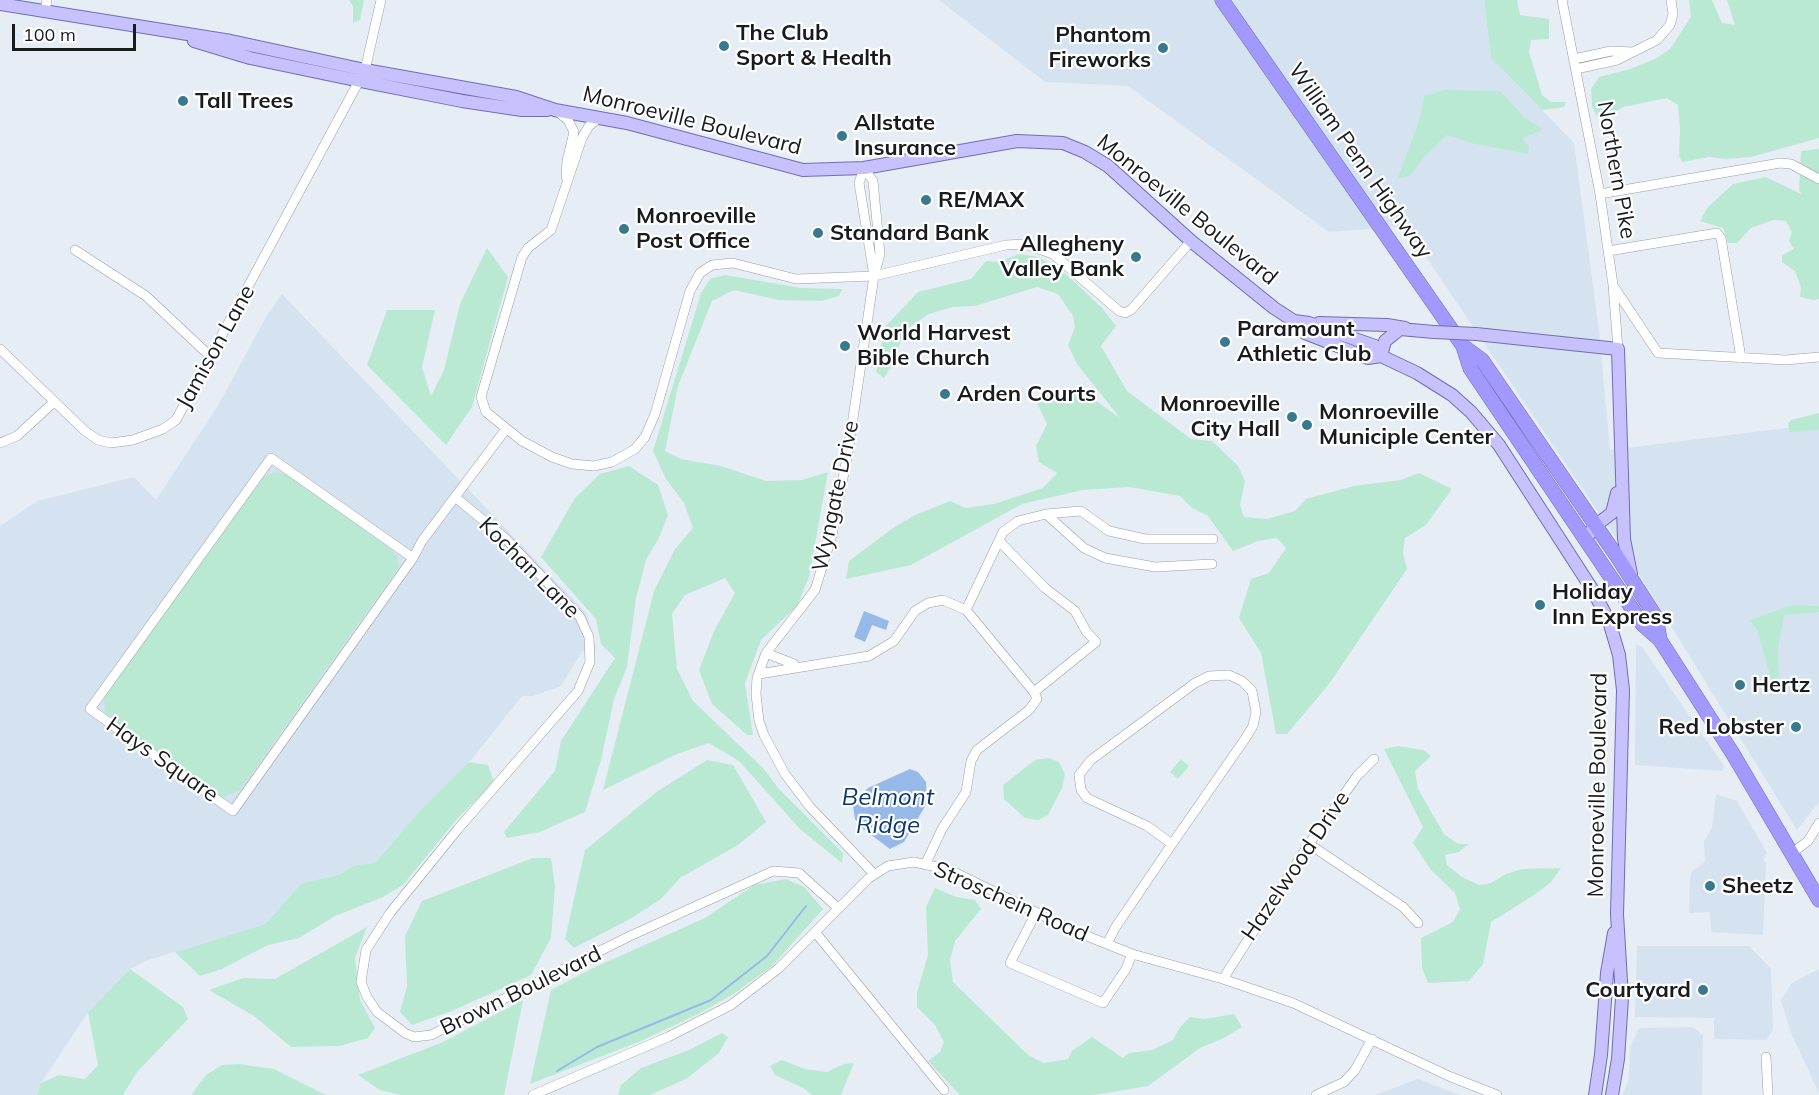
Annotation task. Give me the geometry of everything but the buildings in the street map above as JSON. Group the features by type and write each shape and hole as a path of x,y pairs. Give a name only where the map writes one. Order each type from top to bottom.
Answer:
{"highway":[{"name":"William Penn Highway","path":"1222,0 1463,346 1470,368 1643,625 1660,640 1733,754 1819,900"},
{"name":"William Penn Highway","path":"1463,346 1482,360 1632,578 1656,616 1660,640"}],"main road":[{"name":"Monroeville Boulevard","path":"0,4 46,5 176,34 250,58 363,76 504,108 555,110 599,118 790,168 827,171 864,168 1017,141 1055,141 1078,148 1108,166 1191,241 1274,308 1294,321 1305,333 1368,358 1381,356"},
{"name":"Monroeville Boulevard","path":"1294,321 1309,323 1375,346 1381,356 1442,388 1479,420 1499,445 1593,589 1609,621 1619,655 1623,690 1617,914 1622,998 1618,1059 1612,1095"},
{"path":"1309,323 1387,325 1434,332 1476,334 1618,349"},
{"path":"1381,356 1388,338 1405,328"},
{"path":"1381,356 1401,337 1434,332"},
{"name":"Northern Pike","path":"1598,528 1618,518 1623,510 1618,349"},
{"name":"Northern Pike","path":"1586,538 1598,528 1615,507 1620,465"},
{"path":"1623,510 1625,549 1632,578"},
{"name":"Monroeville Boulevard","path":"1595,1095 1607,973 1617,914"}],"street":[{"name":"Jamison Lane","path":"0,348 54,402 98,440 111,443 133,440 163,429 176,420 212,358 363,76 381,0"},
{"name":"Northern Pike","path":"1562,0 1600,194 1613,285 1618,349"},
{"path":"1576,69 1617,60 1656,40 1667,29 1672,19 1671,0"},
{"path":"1574,59 1611,51 1633,52"},
{"path":"555,110 568,120 574,132 567,161 566,186"},
{"path":"599,118 589,126 582,138 551,230 528,248 522,257 483,389 483,408 506,429 540,452 581,466 606,464 635,449 645,437 655,414 694,281 712,265 733,263 796,279 874,276 1006,246 1025,244 1046,250 1061,260 1119,311 1125,313 1131,310 1191,241"},
{"path":"1600,194 1780,163 1791,164 1819,179"},
{"name":"Wyngate Drive","path":"864,168 873,181 880,254 874,276 848,452 826,561 815,590 766,653 759,674 756,694 759,721 776,760 810,807 874,874"},
{"path":"1608,251 1717,233 1721,238 1741,358"},
{"path":"75,250 146,296 212,358"},
{"path":"1613,285 1658,353 1786,360 1819,357"},
{"path":"0,443 17,436 54,402"},
{"path":"413,558 506,429"},
{"name":"Hays Square","path":"271,458 413,558 232,811 90,709 271,458"},
{"name":"Kochan Lane","path":"455,497 506,539 564,597 585,624 591,647"},
{"path":"966,610 999,541 1011,524 1046,514 1081,511 1109,531 1145,539 1213,539"},
{"path":"1046,514 1084,548 1105,558 1155,567 1212,564"},
{"path":"999,541 1045,588 1075,612 1086,631 1096,642 1034,692"},
{"path":"759,674 854,660 876,653 894,641 915,611 928,603 943,600 966,610 1034,692 1036,699 1034,706 977,750 971,761 966,792 942,829 926,863"},
{"name":"Brown Boulevard","path":"591,647 590,662 578,691 458,829 390,913 366,950 362,982 366,997 377,1012 414,1037 431,1035 630,936 772,871 783,869 800,873 838,908"},
{"path":"766,653 784,663 802,666"},
{"path":"1107,944 1115,928 1245,739 1255,718 1256,704 1252,691 1242,681 1229,675 1209,676 1196,683 1091,760 1079,775 1081,790 1087,798 1147,826 1172,844"},
{"name":"Hazelwood Drive","path":"1223,979 1309,844 1357,776 1374,759"},
{"path":"1792,854 1808,841 1819,823"},
{"path":"1309,844 1403,907 1418,923"},
{"name":"Stroschein Road","path":"533,1095 718,1012 763,982 874,874 895,864 926,863 965,876 1036,913 1132,954 1223,979 1293,1003 1462,1082 1497,1095"},
{"path":"1036,913 1010,963 1093,999 1103,1003 1126,969 1132,954"},
{"path":"815,932 944,1090"},
{"path":"1316,1095 1338,1086 1349,1076 1372,1039"},
{"path":"1766,1057 1768,1095"}],"shaded area":[{"path":"939,0 1484,0 1491,58 1574,143 1599,331 1610,450 1819,424 1819,802 1797,830 1626,553 1405,226 1329,232 1128,86 1045,82"},
{"path":"282,294 587,614 596,649 582,651 561,686 533,696 522,696 459,775 417,814 375,863 355,865 338,875 302,883 265,924 148,960 130,969 88,1012 41,1083 37,1095 0,1095 0,526 38,501 134,477 156,500 219,404 266,317"},
{"path":"1636,644 1642,647 1724,766 1722,771 1635,765"},
{"path":"1716,794 1737,801 1767,853 1763,858 1766,863 1763,935 1711,932 1710,912 1689,913 1692,871 1705,862 1704,841 1712,828"},
{"path":"1637,946 1749,946 1771,969 1773,1030 1766,1040 1714,1039 1714,1018 1635,1017"},
{"path":"1819,969 1819,1093 1791,1033 1781,1000 1792,983"},
{"path":"1693,1027 1703,1035 1702,1095 1622,1095 1629,1080 1630,1048 1639,1028"},
{"path":"1418,1079 1460,1095 1375,1095"}],"green space":[{"path":"349,0 364,0 360,20 353,23 353,6"},
{"path":"1484,0 1517,0 1520,15 1549,19 1549,39 1531,40 1529,52 1542,95 1551,102 1566,102 1564,107 1542,110 1491,58"},
{"path":"1689,0 1712,0 1722,23 1735,25 1727,0 1819,0 1819,138 1751,157 1726,159 1709,157 1682,162 1679,156 1678,105 1667,98 1623,107 1608,116 1597,117 1592,106 1591,89 1599,77 1630,69 1655,59 1670,49 1691,17"},
{"path":"1445,90 1500,91 1525,118 1543,129 1522,139 1529,146 1528,154 1471,143 1447,135 1420,161 1411,176 1398,178 1420,118 1424,96"},
{"path":"1819,149 1819,299 1813,300 1800,297 1801,287 1795,271 1782,262 1782,255 1794,249 1789,241 1792,232 1786,221 1773,220 1751,228 1737,243 1728,243 1723,228 1700,221 1707,208 1733,184 1766,177 1803,195 1799,191 1801,151"},
{"path":"487,248 508,277 472,407 446,445 367,365 387,310 435,310 422,367 431,396 444,370 460,304"},
{"path":"1019,254 1039,257 1067,275 1102,308 1116,326 1101,346 1127,391 1191,439 1212,441 1238,466 1245,481 1240,505 1244,517 1267,519 1295,511 1306,499 1354,486 1401,480 1419,473 1452,489 1426,525 1405,538 1403,553 1407,569 1329,684 1287,734 1276,734 1261,653 1239,618 1251,579 1269,573 1286,548 1277,538 1258,541 1233,551 1208,516 1192,508 1180,496 1129,487 1083,490 1022,504 911,565 846,579 849,561 893,528 915,515 950,501 966,508 994,504 1043,488 1057,473 1039,462 1036,446 1047,424 1035,399 1065,389 1089,396 1120,418 1077,364 1068,345 1075,327 1073,316 1058,294 1037,287 975,306 952,307 929,314 904,331 894,362 884,378 876,372 885,327 918,292 971,279 986,261 999,262"},
{"path":"725,275 802,288 842,289 839,296 821,301 779,300 734,290 712,301 678,386 665,451 681,459 721,466 766,481 802,480 828,472 809,577 797,606 761,640 745,683 753,735 747,735 712,704 699,670 714,631 735,593 725,578 685,595 672,614 677,669 693,701 763,768 779,789 843,853 842,863 800,829 739,761 709,743 677,754 603,790 654,591 675,549 693,528 684,503 666,479 653,451 701,293 710,279"},
{"path":"1819,413 1819,430 1790,432 1788,424 1791,420"},
{"path":"629,466 658,485 668,515 660,536 646,560 636,598 627,667 614,699 601,760 585,812 540,832 507,838 504,832 555,771 561,741 615,658 601,644 596,619 541,557 575,498 600,474"},
{"path":"274,472 286,474 389,548 397,556 399,567 240,790 223,798 109,718 105,712 104,696 262,478"},
{"path":"1793,605 1819,606 1819,612 1784,615 1778,648 1779,676 1772,683 1758,632 1750,620"},
{"path":"1398,746 1423,750 1431,756 1415,771 1418,789 1444,834 1458,844 1469,844 1459,852 1445,855 1447,865 1462,877 1479,885 1491,883 1506,874 1522,869 1561,868 1551,882 1491,922 1483,964 1469,981 1428,983 1422,968 1421,938 1453,922 1460,909 1455,893 1431,870 1413,843 1423,827 1384,749"},
{"path":"1049,758 1059,762 1065,774 1062,788 1048,815 1038,820 1025,818 1004,799 1003,785 1035,760"},
{"path":"1181,759 1189,766 1178,779 1170,772"},
{"path":"707,760 733,765 766,822 738,845 680,878 661,899 630,919 574,948 565,939 585,850 658,791"},
{"path":"469,762 488,765 494,782 457,819 403,885 381,898 335,916 299,938 268,945 222,969 200,976 175,952 265,924 302,883 338,875 355,865 375,863 417,814"},
{"path":"533,858 551,858 555,886 551,938 531,975 452,1011 412,1025 400,1012 407,986 405,936 422,901"},
{"path":"786,879 804,887 823,909 772,966 732,995 698,1014 641,1041 530,1084 551,990 591,969 705,918 754,885"},
{"path":"935,888 956,897 975,900 981,909 955,941 950,960 953,982 1028,1055 1044,1063 1068,1059 1072,1051 1092,1037 1123,1058 1129,1053 1152,1050 1173,1040 1180,1027 1190,1017 1205,1019 1234,1014 1242,1027 1200,1048 1148,1086 1094,1095 960,1095 928,1061 940,1052 944,1042 935,1025 917,1007 917,992 928,955 926,907"},
{"path":"367,927 355,958 360,1000 375,1028 368,1038 339,1046 291,1047 254,1016 209,990 243,978 275,979"},
{"path":"130,969 183,1007 188,1019 137,1072 123,1095 37,1095 41,1083 59,1075 85,1079 98,1065 88,1012"},
{"path":"523,1000 504,1095 400,1095 380,1090 358,1075 443,1042"},
{"path":"722,1033 728,1037 719,1053 686,1079 650,1095 618,1095 621,1085 641,1068 689,1050"},
{"path":"782,1060 805,1069 827,1072 844,1064 854,1063 841,1095 812,1095 805,1089 775,1075 770,1066"},
{"path":"239,1064 274,1069 326,1095 191,1095 206,1075 222,1065"}],"water":[{"path":"864,611 889,621 886,630 872,625 865,642 854,637"},
{"name":"Belmont Ridge","path":"910,769 918,772 926,782 927,803 904,842 890,849 862,828 855,819 853,806 856,799 868,788"}],"waterway":[{"path":"557,1071 597,1047 711,1000 767,956 806,906"}],"place":[{"name":"The Club Sport & Health","path":"724,46"},
{"name":"Phantom Fireworks","path":"1163,48"},
{"name":"Tall Trees","path":"183,101"},
{"name":"Allstate Insurance","path":"842,136"},
{"name":"RE/MAX","path":"926,200"},
{"name":"Monroeville Post Office","path":"624,229"},
{"name":"Standard Bank","path":"818,233"},
{"name":"Allegheny Valley Bank","path":"1136,257"},
{"name":"Paramount Athletic Club","path":"1225,342"},
{"name":"World Harvest Bible Church","path":"845,346"},
{"name":"Arden Courts","path":"945,394"},
{"name":"Monroeville City Hall","path":"1292,417"},
{"name":"Monroeville Municiple Center","path":"1307,425"},
{"name":"Holiday Inn Express","path":"1540,605"},
{"name":"Hertz","path":"1740,685"},
{"name":"Red Lobster","path":"1796,727"},
{"name":"Sheetz","path":"1710,886"},
{"name":"Courtyard","path":"1703,990"}]}
